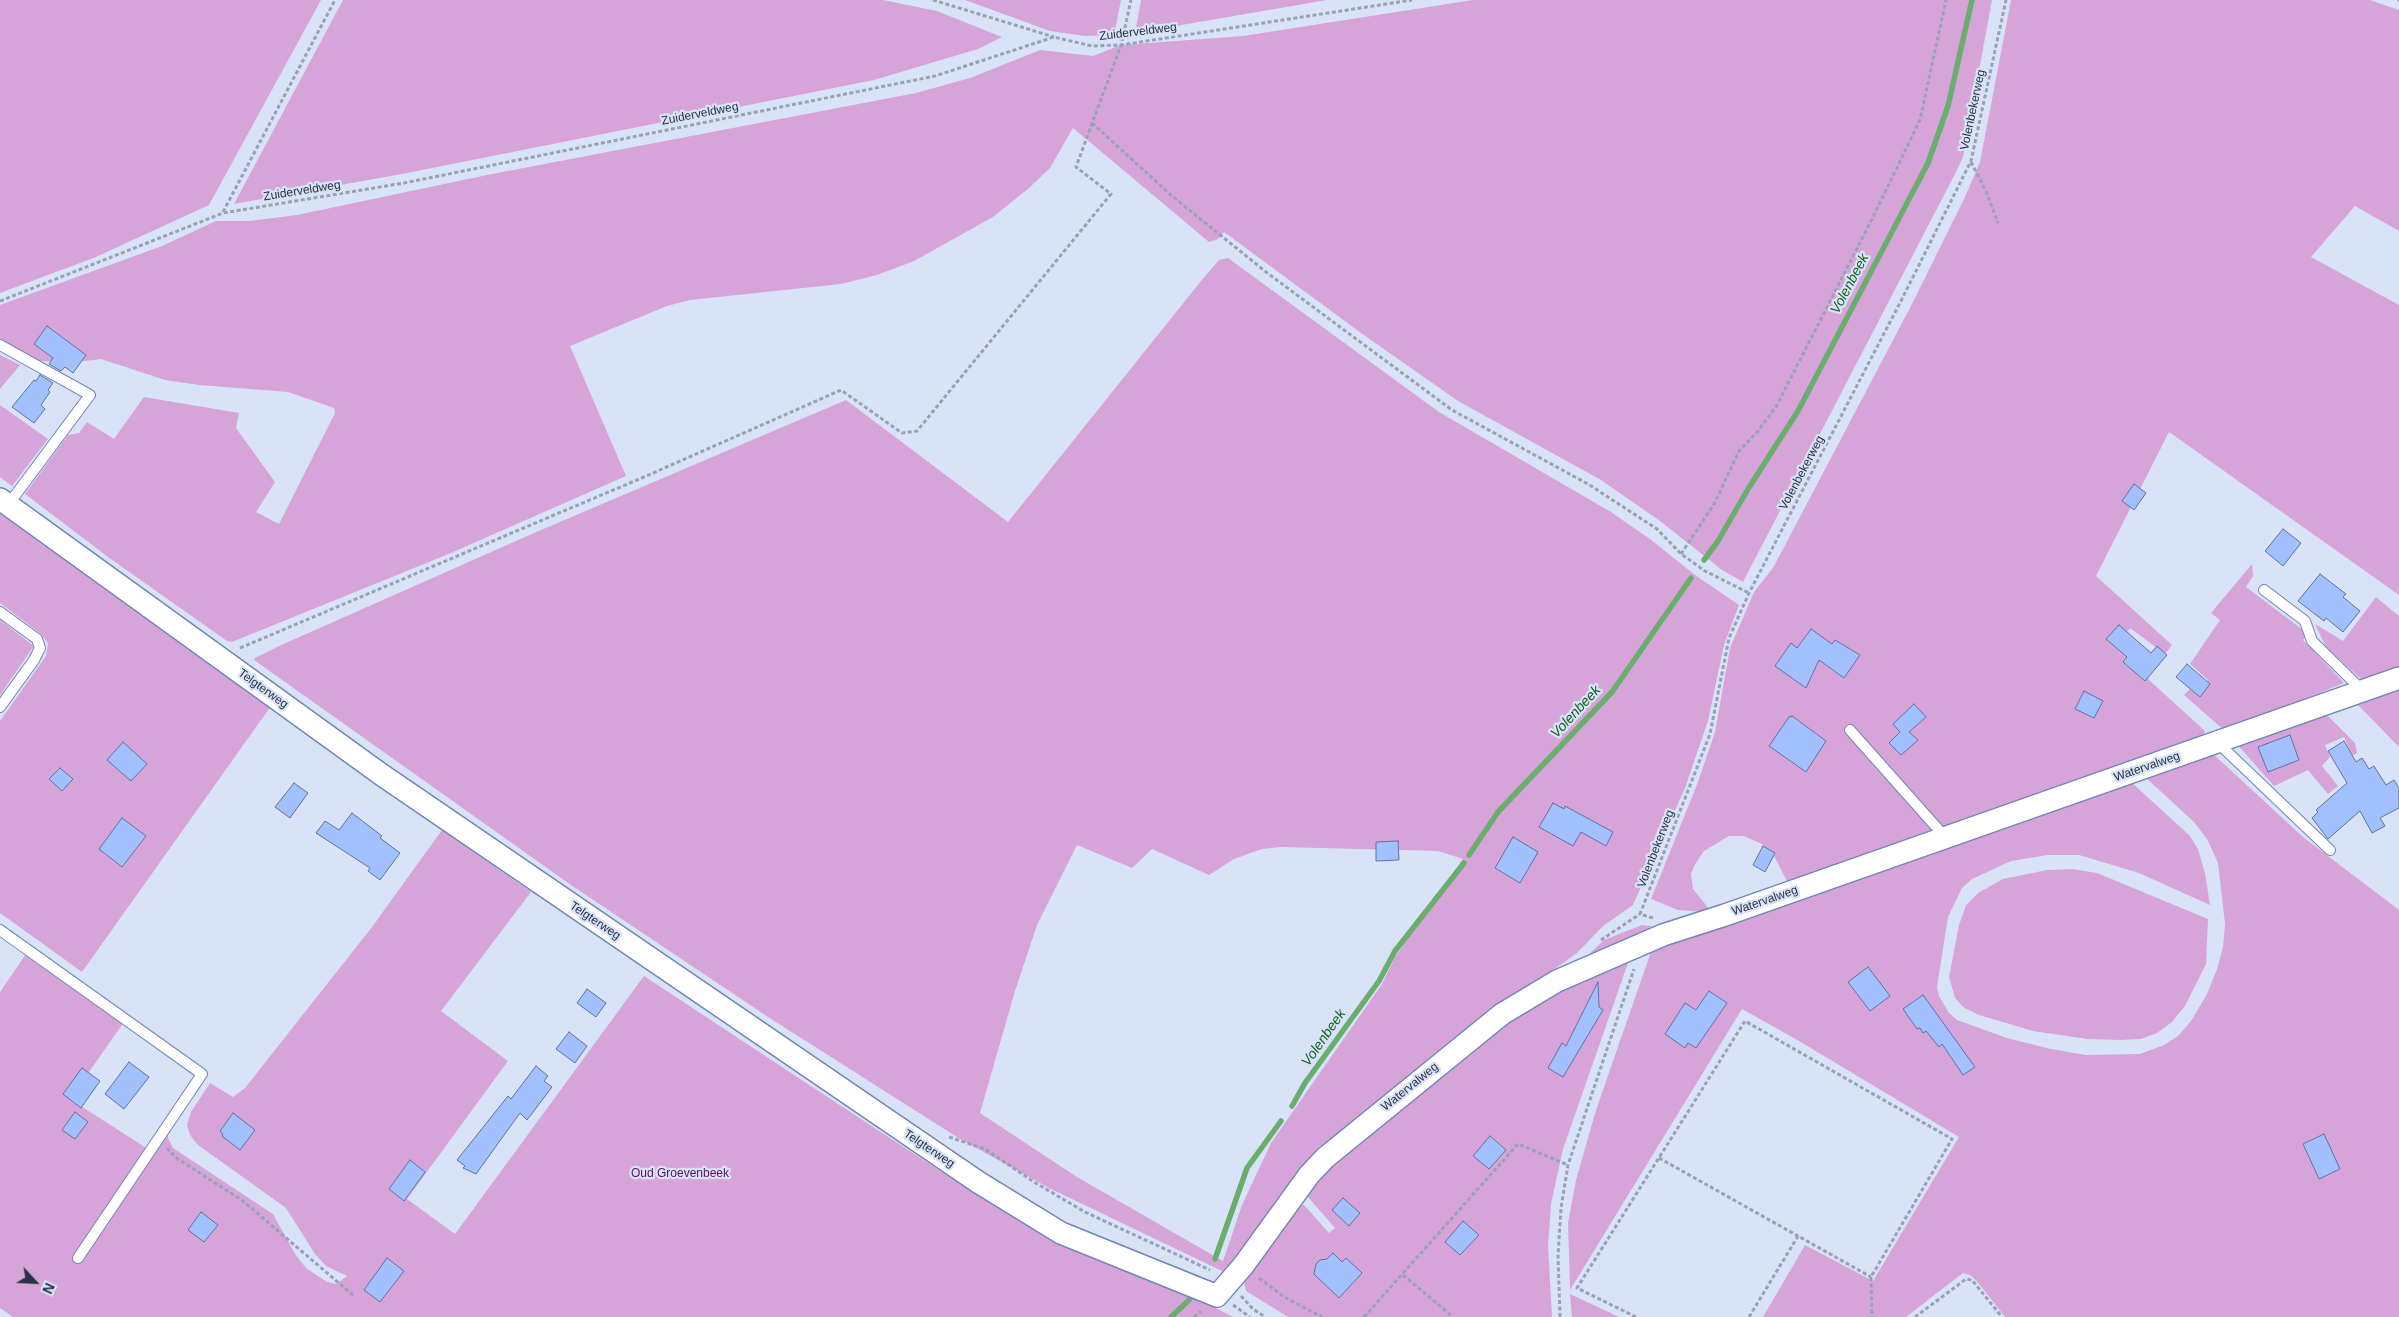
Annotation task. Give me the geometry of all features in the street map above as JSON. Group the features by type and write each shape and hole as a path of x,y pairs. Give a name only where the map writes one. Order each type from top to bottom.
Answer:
{"street":[{"name":"Telgterweg","path":"4,502 382,776 978,1182 1061,1232 1230,1281"},
{"name":"Watervalweg","path":"1230,1281 1304,1181 1325,1158 1502,1014 1541,990 1596,962 1644,942 1725,916 2399,678"}],"lane":[{"path":"0,344 90,395 4,502"},
{"path":"2264,590 2305,622 2312,641 2363,691"},
{"path":"0,612 37,639 40,648 34,660 0,707"},
{"path":"1850,730 1946,838"},
{"path":"2217,742 2330,850"},
{"path":"0,930 202,1074 78,1258"}],"path":[{"path":"223,213 335,0"},
{"path":"933,0 1054,37"},
{"path":"219,657 644,477 842,390 902,432 917,431 1111,194 1076,167 1121,45 1131,0"},
{"name":"Zuiderveldweg","path":"0,301 223,213 404,183 935,76 1054,37 1092,46 1121,45 1412,0"},
{"path":"1681,554 1714,504 1739,451 1758,431 1777,404 1920,120 1946,0"},
{"name":"Volenbekerweg","path":"1686,927 1640,914 1710,734 1729,638 1749,593 1902,299 1971,161 2006,0"},
{"path":"1092,123 1172,196 1266,272 1452,410 1588,484 1657,529 1681,554 1705,571 1749,593"},
{"path":"1971,161 1986,191 1998,223"},
{"path":"1560,1317 1558,1256 1561,1208 1568,1165 1644,942"},
{"path":"1636,1317 1577,1288 1745,1021 1952,1139 1871,1277 1872,1317"},
{"path":"158,1139 176,1157 243,1201 354,1296"},
{"path":"1364,1317 1518,1144 1568,1165"},
{"path":"1659,1158 1871,1277"},
{"path":"1749,1317 1798,1236"},
{"path":"1403,1275 1453,1317"},
{"path":"1915,1317 1966,1279 1972,1280 2002,1317"},
{"path":"1230,1281 1253,1309 1265,1317"},
{"path":"1230,1281 1286,1298 1322,1317"}],"green space":[{"path":"0,0 321,0 209,205 96,257 0,293"},
{"path":"343,0 883,0 937,11 1002,37 978,49 874,80 402,174 234,204"},
{"path":"965,0 1121,0 1114,35 1085,36 1050,31"},
{"path":"1141,0 1327,0 1135,33"},
{"path":"1473,0 1992,0 1963,157 1743,582 1722,570 1660,521 1601,480 1458,401 1361,333 1224,232 1218,239 1209,242 1073,128 1050,168 1029,188 993,217 914,261 877,275 841,284 690,300 667,306 570,346 626,476 451,553 232,642 227,641 108,557 25,494 68,435 79,433 87,422 114,439 144,397 239,413 236,428 275,482 256,512 279,524 335,413 334,408 288,392 199,385 165,380 101,359 70,363 26,360 0,346 0,305 162,246 216,221 249,221 297,215 487,175 916,93 970,78 1040,50 1093,56 1121,45 1243,36"},
{"path":"2011,0 2370,0 2399,10 2399,231 2355,206 2311,257 2399,305 2399,595 2169,432 2096,576 2172,645 2165,654 2130,628 2118,644 2152,670 2148,679 2205,731 2202,739 2109,769 1789,885 1774,856 1762,844 1744,836 1729,836 1704,851 1691,874 1693,889 1710,910 1702,912 1678,910 1651,899 1698,782 1715,732 1730,648 1754,592 1773,568 1912,304 1965,197 1980,162"},
{"path":"1228,258 1439,412 1611,512 1650,539 1695,575 1739,605 1724,645 1708,721 1685,788 1633,905 1603,926 1577,953 1528,985 1316,1154 1232,1268 1224,1272 1049,1188 960,1139 768,1017 571,885 254,660 279,646 534,533 846,400 1008,522 1219,260","holes":["1077,845 1132,868 1152,849 1209,875 1234,859 1262,849 1281,847 1438,851 1463,859 1395,957 1382,984 1271,1143 1242,1205 1223,1261 1077,1177 980,1113 1015,991 1037,925"]},
{"path":"0,355 20,365 0,389"},
{"path":"0,405 48,439 12,486 0,477"},
{"path":"0,513 271,706 82,972 0,913 0,721 46,656 48,643 41,634 0,603"},
{"path":"2252,564 2253,576 2246,587 2307,633 2303,640 2344,683 2225,731 2184,695 2190,689 2199,695 2208,680 2190,664 2220,620 2211,613"},
{"path":"2376,597 2399,616 2399,667 2362,680 2326,647 2315,624 2343,641"},
{"path":"0,620 34,646 0,695"},
{"path":"2399,686 2399,747 2354,701"},
{"path":"2324,712 2355,743 2357,753 2352,756 2344,737 2325,745 2330,757 2322,766 2338,786 2328,794 2308,770 2274,786 2236,743"},
{"path":"2211,752 2303,837 2399,910 2399,1317 2005,1317 1976,1280 1970,1275 1963,1273 1906,1317 1763,1317 1805,1245 1873,1281 1959,1137 1742,1009 1570,1290 1568,1223 1576,1180 1596,1110 1652,949 1725,927 2130,781 2190,836 2198,849 2205,873 2210,905 2139,873 2079,855 2048,855 2011,861 1972,879 1962,888 1948,917 1937,987 1939,996 1949,1013 1957,1020 2007,1038 2086,1055 2140,1054 2164,1045 2178,1036 2191,1021 2207,994 2217,969 2223,947 2225,924 2218,863 2207,839 2194,822 2144,776"},
{"name":"Oud Groevenbeek","path":"442,830 531,892 441,1011 508,1061 407,1199 455,1234 644,976 943,1173 1031,1222 1233,1317 13,1317 0,1308 0,992 26,954 124,1022 70,1099 151,1151 168,1132 168,1138 173,1148 273,1214 295,1254 306,1268 327,1282 336,1284 347,1276 326,1266 315,1254 286,1208 198,1145 190,1135 187,1125 191,1112 210,1083 233,1097 245,1088 372,927"},
{"path":"2072,869 2097,873 2208,919 2206,964 2185,1006 2172,1022 2157,1033 2141,1039 2120,1040 2087,1039 2033,1031 1979,1015 1963,1007 1955,998 1949,977 1959,925 1966,905 1978,893 2003,879 2047,870"},
{"path":"1642,925 1655,927 1628,941 1585,958 1604,940"},
{"path":"1623,961 1628,963 1563,1149 1551,1204 1548,1245 1552,1317 1288,1317 1246,1291 1244,1281 1295,1204 1304,1205 1329,1233 1335,1228 1308,1197 1308,1190 1330,1162 1477,1045 1547,994"},
{"path":"1570,1294 1619,1317 1572,1317"}],"building":[{"path":"47,326 86,355 73,373 65,367 61,371 49,364 53,358 34,344"},
{"path":"40,375 53,383 48,390 50,392 41,405 45,409 34,423 12,407"},
{"path":"2134,484 2146,493 2134,510 2122,501"},
{"path":"2283,529 2301,543 2283,566 2265,551"},
{"path":"2320,574 2346,594 2343,597 2360,611 2343,632 2326,618 2324,621 2298,601"},
{"path":"2119,625 2151,653 2157,646 2167,655 2145,681 2123,662 2127,657 2106,639"},
{"path":"1811,629 1832,644 1835,640 1860,655 1844,678 1819,660 1806,688 1775,666 1791,643 1797,648"},
{"path":"2187,664 2210,684 2200,697 2176,677"},
{"path":"2084,691 2103,701 2094,718 2075,709"},
{"path":"1914,704 1926,717 1909,732 1918,740 1901,755 1889,743 1900,732 1893,724"},
{"path":"1792,716 1826,741 1806,772 1769,746 1789,717"},
{"path":"2290,735 2299,760 2268,772 2258,747"},
{"path":"2344,741 2356,762 2362,758 2369,769 2374,766 2386,785 2394,780 2399,788 2399,808 2380,818 2385,826 2372,833 2360,811 2328,839 2312,818 2318,812 2316,810 2347,783 2328,751"},
{"path":"123,742 147,764 131,781 107,760"},
{"path":"60,768 73,779 62,791 49,779"},
{"path":"294,783 308,793 290,818 275,807"},
{"path":"1553,803 1564,809 1565,806 1613,832 1606,846 1581,832 1573,846 1539,827"},
{"path":"352,813 382,836 380,838 400,853 380,880 368,871 370,868 316,833 325,821 339,830"},
{"path":"122,818 146,836 122,867 99,849"},
{"path":"1513,837 1538,852 1520,883 1495,868"},
{"path":"1398,841 1399,860 1376,861 1376,842"},
{"path":"1763,846 1775,853 1765,872 1753,865"},
{"path":"1868,967 1890,996 1870,1011 1848,982"},
{"path":"1598,982 1599,1007 1603,1010 1563,1077 1548,1068 1562,1043 1566,1046"},
{"path":"587,989 606,1003 596,1017 577,1003"},
{"path":"1709,991 1727,1003 1696,1048 1688,1043 1685,1048 1665,1034 1685,1003 1696,1010"},
{"path":"1923,995 1975,1067 1963,1075 1942,1044 1939,1047 1926,1031 1923,1033 1920,1028 1917,1029 1903,1009"},
{"path":"569,1032 587,1046 575,1063 556,1049"},
{"path":"129,1062 149,1077 124,1109 105,1094"},
{"path":"536,1066 548,1076 544,1081 552,1087 527,1120 520,1113 476,1174 463,1168 465,1166 457,1160 508,1096 511,1099"},
{"path":"82,1068 100,1081 81,1108 63,1094"},
{"path":"75,1112 88,1122 75,1139 62,1130"},
{"path":"233,1113 255,1130 240,1150 222,1136 223,1134 220,1131"},
{"path":"2324,1134 2340,1169 2319,1179 2303,1144"},
{"path":"1490,1136 1506,1150 1489,1169 1473,1156"},
{"path":"410,1160 425,1172 404,1201 389,1189"},
{"path":"1343,1198 1360,1213 1349,1226 1332,1210"},
{"path":"201,1212 218,1225 204,1242 188,1230"},
{"path":"1463,1221 1479,1235 1460,1255 1445,1242"},
{"path":"1333,1253 1342,1262 1346,1258 1362,1273 1339,1298 1314,1274 1316,1264 1320,1260 1327,1259"},
{"path":"387,1258 404,1271 380,1302 364,1290"}],"waterway":[{"name":"Volenbeek","path":"1704,560 1718,541 1748,489 1798,411 1928,163 1948,106 1972,0"},
{"name":"Volenbeek","path":"1469,855 1498,812 1612,692 1691,578"},
{"name":"Volenbeek","path":"1292,1106 1305,1083 1379,981 1395,951 1464,863"},
{"name":"Volenbeek","path":"1215,1259 1247,1168 1281,1121"},
{"path":"1171,1317 1189,1300"}]}
